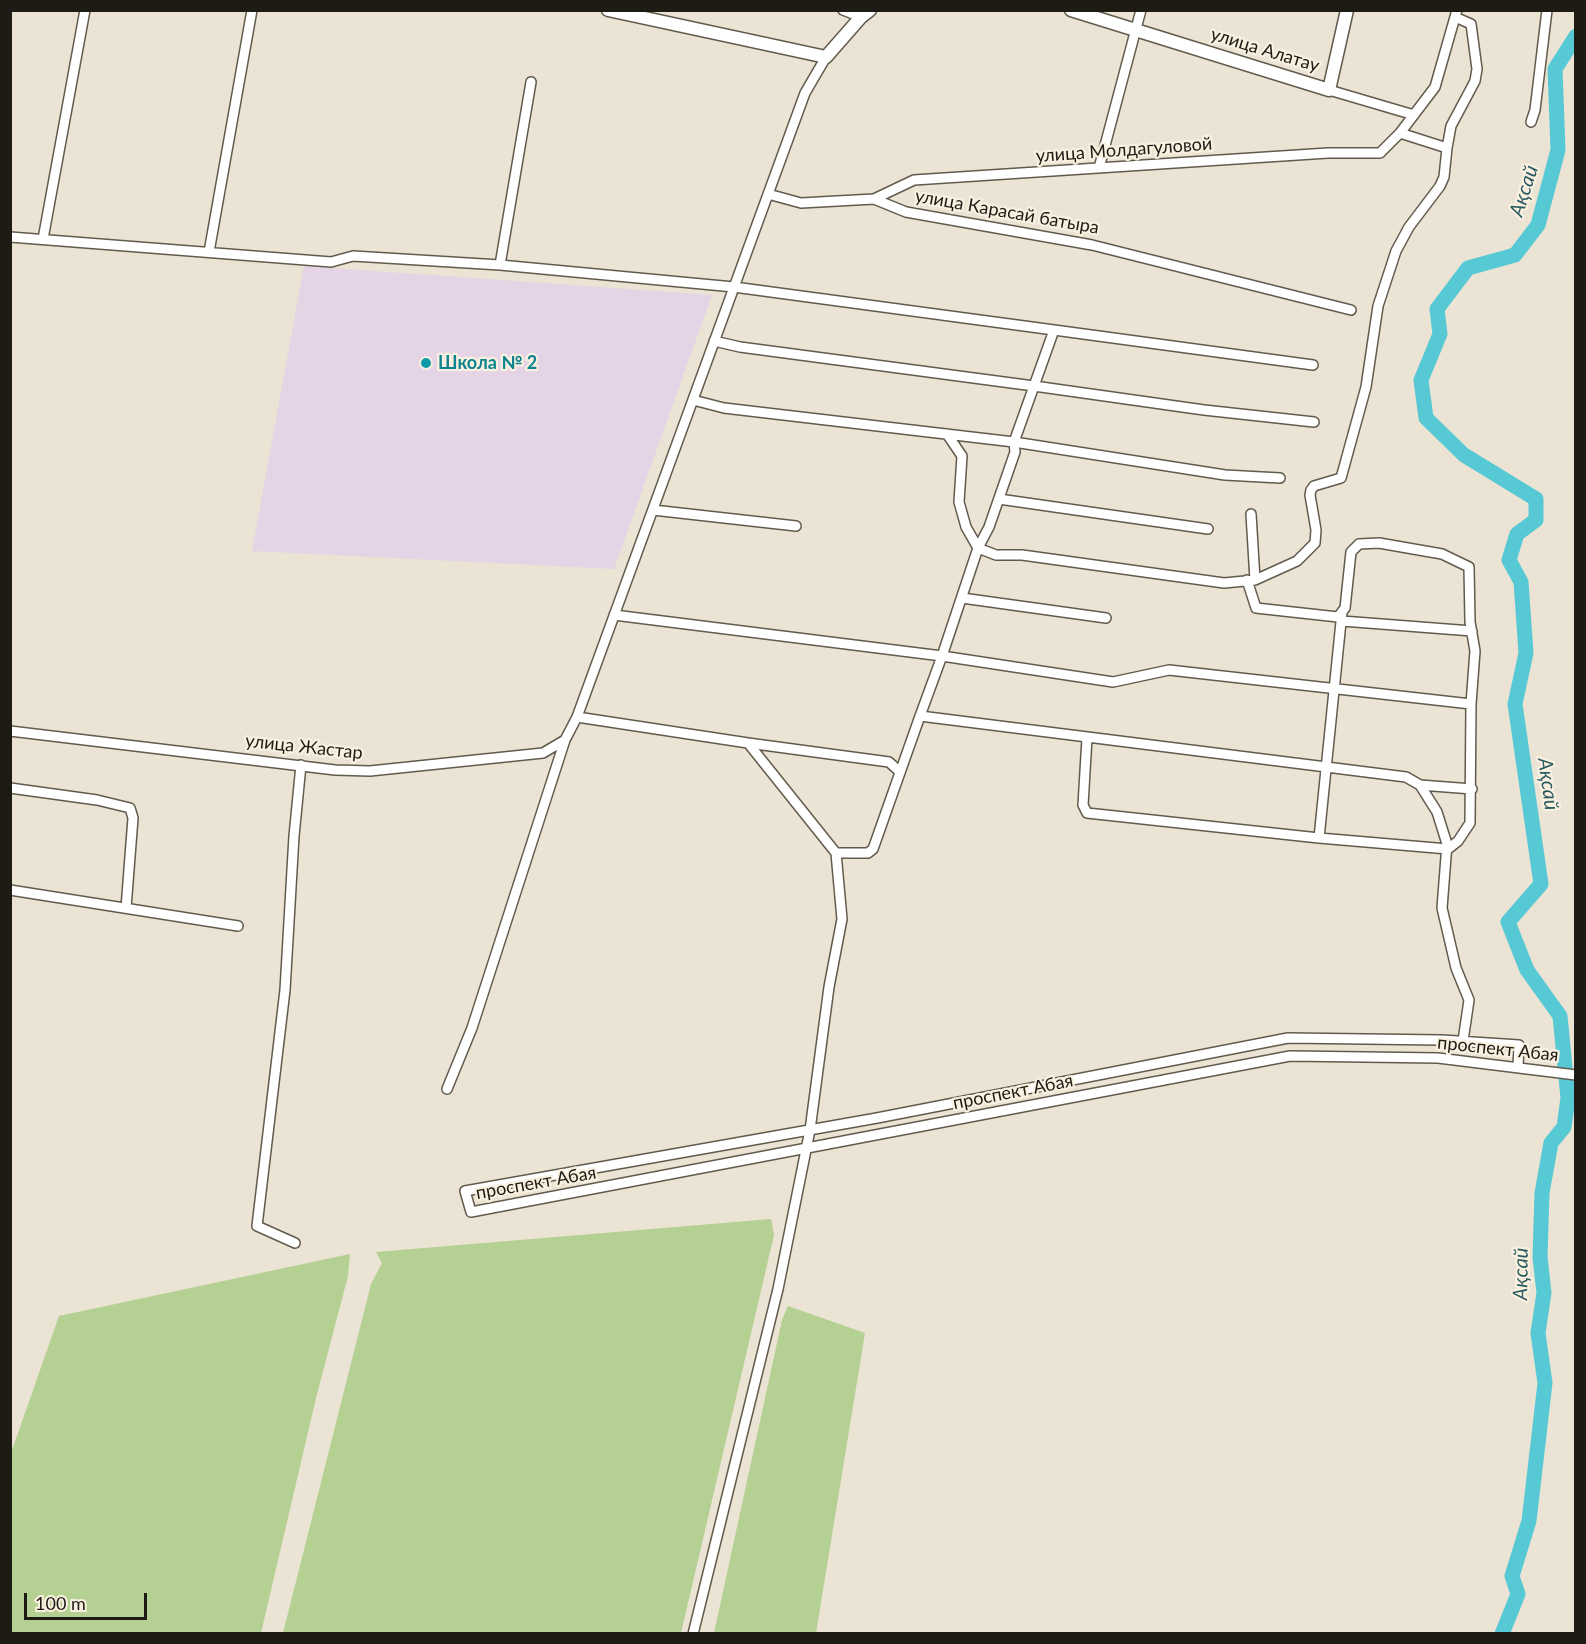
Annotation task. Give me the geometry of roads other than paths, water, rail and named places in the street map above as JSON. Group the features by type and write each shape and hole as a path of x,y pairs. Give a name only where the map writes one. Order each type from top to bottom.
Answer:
{"street":[{"path":"43,239 85,10"},
{"path":"209,252 252,10"},
{"path":"608,10 826,57"},
{"path":"843,10 866,14"},
{"name":"улица Алатау","path":"1071,10 1414,115"},
{"path":"1100,168 1141,10"},
{"path":"1329,90 1347,10"},
{"path":"1531,122 1535,110 1547,10"},
{"path":"447,1089 472,1028 565,740 577,717 805,93 826,57 866,14"},
{"path":"947,434 962,456 959,502 966,527 978,548 996,555 1022,555 1224,583 1251,580 1297,561 1315,543 1316,530 1310,495 1314,486 1341,478 1366,387 1378,306 1389,272 1409,227 1444,177 1451,126 1475,81 1477,69 1471,24 1456,14 1435,87 1400,134 1447,148"},
{"path":"500,265 531,82"},
{"name":"улица Молдагуловой","path":"874,199 914,180 1328,153 1380,153 1400,134"},
{"name":"улица Карасай батыра","path":"768,194 801,203 874,199 906,212 1092,245 1351,310"},
{"path":"10,237 331,262 353,256 500,265 734,287 1313,365"},
{"path":"836,853 868,853 873,849 978,548 1016,452 1014,442 1054,330"},
{"path":"714,341 740,347 1034,386 1136,402 1154,401 1204,410 1314,422"},
{"path":"693,400 724,408 1014,442 1225,475 1280,478"},
{"path":"999,499 1208,529"},
{"path":"652,510 796,526"},
{"path":"1251,514 1251,580 1256,608 1472,631"},
{"path":"1088,738 1083,805 1088,813 1319,838 1448,849 1458,841 1470,823 1471,704 1475,651 1469,567 1442,554 1379,543 1359,544 1351,552 1319,838"},
{"path":"962,598 1106,618"},
{"path":"614,615 942,656 1113,682 1169,670 1471,704"},
{"path":"920,716 1406,777 1420,785 1472,789"},
{"path":"577,717 889,762 900,772"},
{"name":"улица Жастар","path":"10,731 370,771 543,753 565,740"},
{"path":"693,1634 778,1289 810,1130 826,1011 842,919 836,853 748,743"},
{"path":"295,1243 257,1226 285,990 294,836 301,765"},
{"path":"1420,785 1437,812 1448,849 1442,908 1455,968 1469,1000 1463,1041"},
{"path":"10,788 97,800 130,808 133,818 126,908"},
{"path":"10,890 238,926"},
{"name":"проспект Абая","path":"1518,1066 1519,1046 1463,1041 1288,1038 810,1130 465,1191 471,1212 1290,1056 1438,1058 1518,1066 1575,1075"}],"waterway":[{"name":"Ақсай","path":"1502,1634 1518,1594 1512,1576 1529,1521 1545,1383 1538,1333 1544,1293 1540,1257 1542,1193 1551,1143 1564,1127 1568,1098 1560,1016 1527,970 1508,922 1541,884 1515,704 1526,653 1521,582 1509,560 1517,534 1536,520 1536,499 1464,455 1426,418 1421,380 1440,334 1437,309 1468,268 1515,255 1538,225 1558,150 1555,69 1576,36"}],"place":[{"name":"Школа № 2","path":"426,363"}]}
